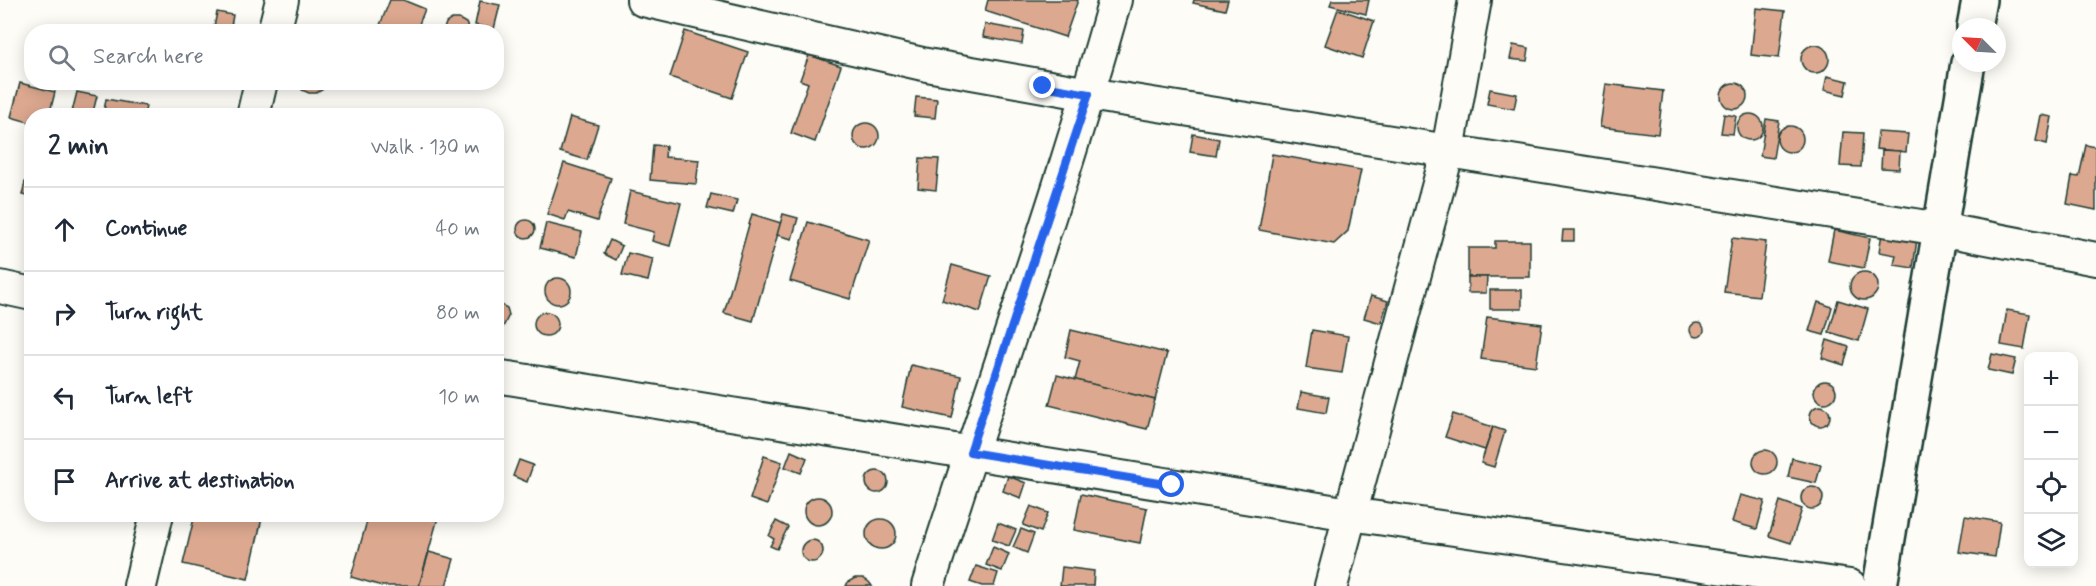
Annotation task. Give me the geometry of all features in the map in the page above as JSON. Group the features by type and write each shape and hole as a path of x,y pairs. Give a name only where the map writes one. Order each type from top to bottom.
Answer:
{"main road":[{"path":"1976,18 1979,0"},
{"path":"1880,586 1966,72"}],"street":[{"path":"276,24 282,0"},
{"path":"643,0 927,65 1089,94 1940,229 2096,259"},
{"path":"928,586 1089,94 1115,0"},
{"path":"1331,586 1448,150 1475,0"},
{"path":"255,108 259,90"},
{"path":"0,287 24,292"},
{"path":"504,377 1350,514 1850,586"},
{"path":"140,586 154,522"}],"building":[{"path":"390,0 403,0 425,9 419,24 380,24"},
{"path":"988,0 1078,0 1065,37 985,11"},
{"path":"1194,0 1228,0 1225,10 1193,3"},
{"path":"1332,0 1369,0 1366,14 1330,5"},
{"path":"480,1 500,5 495,24 475,24"},
{"path":"1756,8 1785,11 1779,58 1751,55"},
{"path":"1338,9 1374,21 1362,58 1325,45"},
{"path":"217,12 233,15 231,24 215,24"},
{"path":"452,19 459,19 466,24 446,24"},
{"path":"985,24 1024,31 1022,44 983,37"},
{"path":"685,31 748,52 732,98 670,77"},
{"path":"1513,45 1529,48 1527,61 1510,59"},
{"path":"1815,45 1825,49 1829,59 1825,69 1815,73 1805,69 1801,59 1805,49"},
{"path":"809,55 841,66 815,142 791,133 808,83 800,80"},
{"path":"1827,76 1848,81 1845,95 1824,90"},
{"path":"20,83 24,84 24,90 55,92 51,108 24,108 24,121 11,117"},
{"path":"1734,83 1743,87 1747,96 1743,105 1734,109 1725,105 1721,96 1725,87"},
{"path":"1606,84 1663,91 1658,134 1600,127"},
{"path":"1490,89 1517,94 1514,109 1487,104"},
{"path":"302,90 322,90 316,93"},
{"path":"77,92 97,96 94,108 73,108"},
{"path":"916,97 937,99 935,118 914,116"},
{"path":"106,99 146,106 146,108 104,108"},
{"path":"1724,114 1736,116 1733,134 1721,133"},
{"path":"1750,114 1759,118 1763,127 1759,136 1750,140 1741,136 1737,127 1741,118"},
{"path":"2041,115 2052,117 2047,144 2036,141"},
{"path":"570,117 598,125 587,160 560,152"},
{"path":"1766,119 1779,121 1773,158 1760,156"},
{"path":"866,123 875,127 879,136 875,145 866,149 857,145 853,136 857,127"},
{"path":"1790,126 1799,130 1803,139 1799,148 1790,152 1781,148 1777,139 1781,130"},
{"path":"1843,132 1863,133 1861,167 1840,166"},
{"path":"1878,132 1908,134 1906,152 1876,149"},
{"path":"1193,134 1219,139 1216,156 1190,152"},
{"path":"653,145 666,146 665,157 699,160 696,184 650,180"},
{"path":"2086,145 2096,147 2096,210 2067,204 2072,176 2079,177"},
{"path":"1882,150 1900,151 1899,169 1881,168"},
{"path":"1272,154 1361,170 1348,231 1334,244 1259,230"},
{"path":"920,158 939,159 936,190 918,188"},
{"path":"564,163 611,178 597,221 568,212 565,220 547,214"},
{"path":"630,191 681,203 670,246 652,241 654,232 623,224"},
{"path":"711,194 737,200 733,214 707,208"},
{"path":"752,214 781,223 753,321 724,313"},
{"path":"783,214 798,218 792,239 777,235"},
{"path":"526,220 532,223 535,229 532,235 526,238 520,235 517,229 520,223"},
{"path":"808,222 869,240 850,299 790,281"},
{"path":"546,223 582,232 576,257 540,248"},
{"path":"1563,230 1574,230 1574,241 1562,241"},
{"path":"1834,230 1870,238 1864,268 1828,261"},
{"path":"1882,233 1917,239 1913,268 1894,265 1896,255 1879,252"},
{"path":"1732,238 1766,242 1759,296 1724,292"},
{"path":"610,240 622,246 616,260 604,254"},
{"path":"1495,241 1530,241 1530,277 1468,277 1468,248 1495,248"},
{"path":"628,253 653,259 648,281 622,275"},
{"path":"952,265 991,276 980,312 942,300"},
{"path":"1864,272 1874,276 1878,286 1874,296 1864,300 1854,296 1850,286 1854,276"},
{"path":"1468,277 1487,277 1486,293 1468,293"},
{"path":"558,278 567,282 571,291 567,300 558,304 549,300 545,291 549,282"},
{"path":"1490,290 1522,290 1522,309 1490,309"},
{"path":"1371,296 1388,301 1381,323 1364,318"},
{"path":"1838,300 1868,309 1859,341 1829,332"},
{"path":"1818,302 1832,307 1824,335 1809,331"},
{"path":"504,306 509,315 504,325"},
{"path":"2007,310 2030,314 2024,349 2001,345"},
{"path":"546,312 551,313 557,319 557,329 551,335 546,336 541,335 535,329 534,324 535,319 541,313"},
{"path":"1487,317 1542,324 1536,366 1481,359"},
{"path":"1694,323 1700,323 1704,330 1700,337 1694,337 1690,333 1690,327"},
{"path":"1071,330 1167,353 1155,400 1075,380 1080,361 1065,357"},
{"path":"1312,330 1348,336 1342,373 1306,368"},
{"path":"1827,340 1849,347 1844,365 1822,358"},
{"path":"1992,354 2016,359 2012,375 1988,370"},
{"path":"911,365 961,376 952,418 902,407"},
{"path":"1057,375 1155,400 1147,429 1049,405"},
{"path":"1825,381 1833,384 1836,392 1833,400 1825,403 1817,400 1814,392 1817,384"},
{"path":"1301,392 1329,397 1326,413 1298,408"},
{"path":"1820,406 1827,409 1830,416 1827,423 1820,426 1813,423 1810,416 1813,409"},
{"path":"1453,414 1493,427 1485,450 1445,437"},
{"path":"1493,427 1505,431 1494,467 1481,463"},
{"path":"1765,450 1773,454 1777,462 1773,470 1765,474 1757,470 1753,462 1757,454"},
{"path":"791,451 807,458 801,473 785,467"},
{"path":"764,456 782,462 767,505 750,499"},
{"path":"1792,458 1821,465 1816,483 1788,477"},
{"path":"519,460 533,465 527,482 513,476"},
{"path":"877,471 885,474 888,482 885,490 877,493 869,490 866,482 869,474"},
{"path":"1008,476 1026,483 1021,498 1003,491"},
{"path":"1812,487 1820,490 1823,498 1820,506 1812,509 1804,506 1801,498 1804,490"},
{"path":"1081,494 1147,508 1140,543 1074,530"},
{"path":"1740,495 1765,501 1757,529 1732,522"},
{"path":"818,497 828,501 832,511 828,521 818,525 808,521 804,511 808,501"},
{"path":"1780,501 1802,509 1791,543 1769,536"},
{"path":"1031,506 1048,513 1041,532 1023,525"},
{"path":"1965,516 2000,522 1995,557 1959,552"},
{"path":"881,519 887,520 895,528 895,540 887,548 881,549 875,548 867,540 866,534 867,528 875,520"},
{"path":"776,521 788,527 777,549 770,546 774,539 769,536"},
{"path":"193,522 261,522 248,579 183,564"},
{"path":"367,522 437,522 419,586 382,586 351,577"},
{"path":"998,523 1016,530 1009,546 992,540"},
{"path":"1021,529 1034,534 1027,553 1013,547"},
{"path":"812,540 820,543 823,551 820,559 812,562 804,559 801,551 804,543"},
{"path":"993,547 1009,554 1002,571 986,565"},
{"path":"429,552 454,559 446,586 419,586"},
{"path":"976,566 998,573 994,586 982,586 970,582"},
{"path":"1062,567 1094,571 1093,586 1060,586"},
{"path":"855,578 863,578 872,586 846,586"}],"route":[{"path":"1043,86 1089,94 970,452 1172,485"}]}
